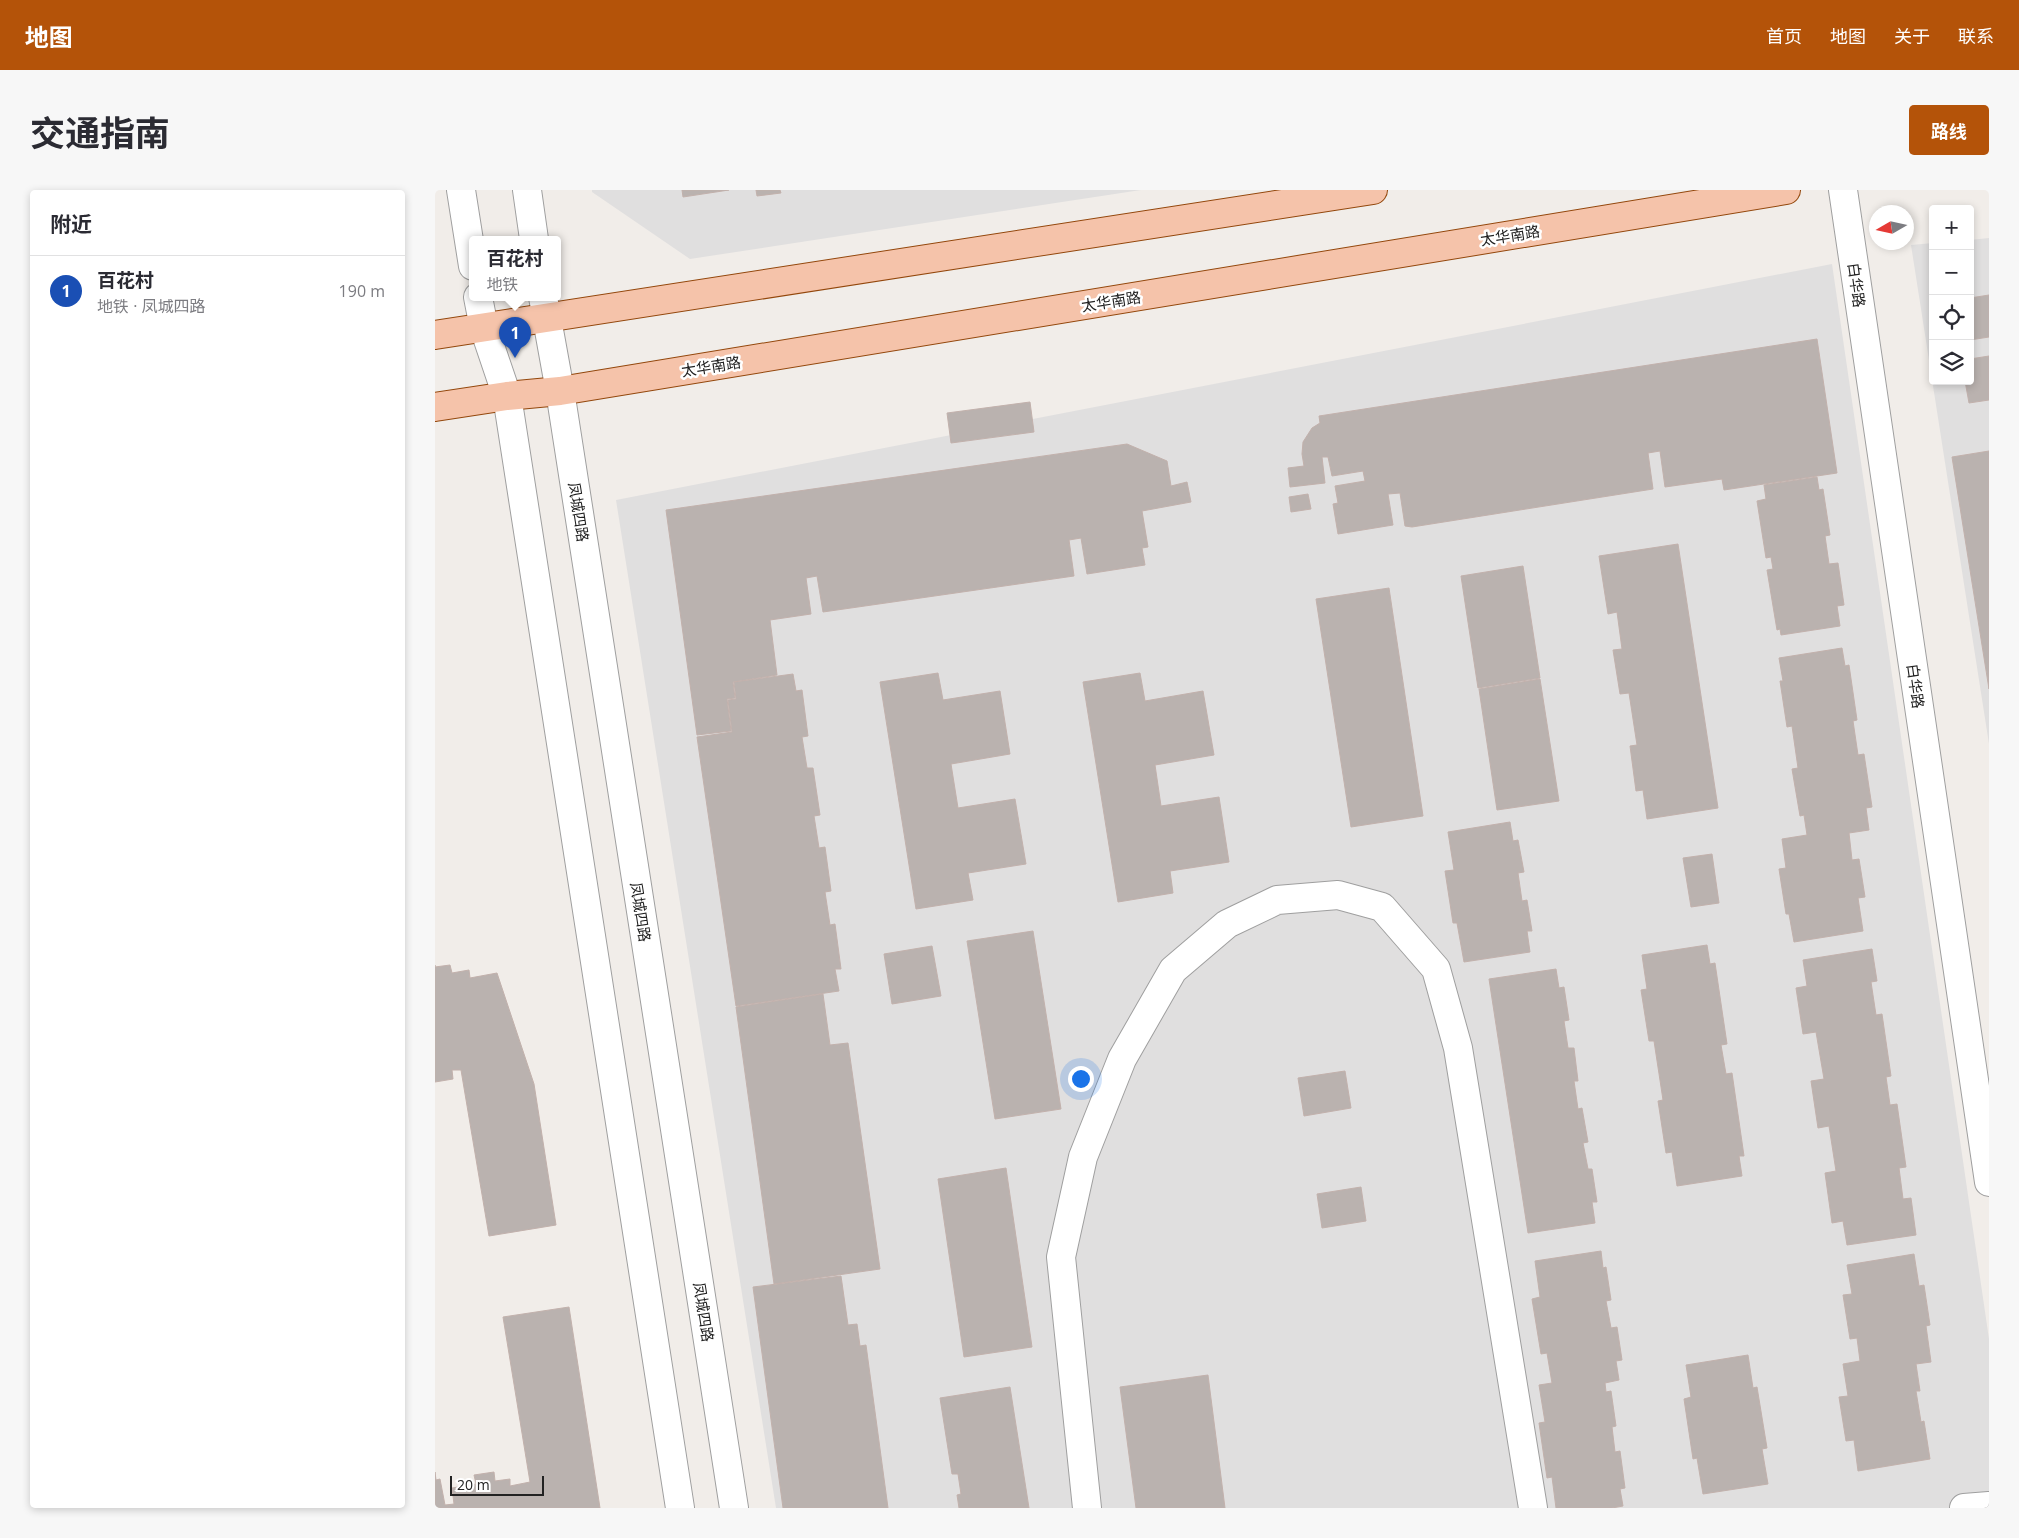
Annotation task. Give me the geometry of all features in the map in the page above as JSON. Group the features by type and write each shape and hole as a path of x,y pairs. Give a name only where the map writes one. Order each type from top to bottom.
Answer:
{"main road":[{"path":"435,336 484,328 544,307 1373,190"},
{"name":"太华南路","path":"435,407 507,396 560,391 1786,190"}],"street":[{"path":"461,190 469,241"},
{"path":"527,190 534,236"},
{"name":"白华路","path":"1843,190 1989,1182"},
{"path":"479,301 484,328 507,396 681,1508"},
{"name":"凤城四路","path":"544,307 560,391 734,1508"},
{"path":"1087,1508 1061,1257 1083,1156 1122,1058 1173,970 1227,924 1277,900 1338,895 1382,906 1436,969 1458,1048 1533,1508"},
{"path":"1965,1508 1989,1506"}],"shaded area":[{"path":"592,190 1141,190 690,259 592,192"},
{"path":"1989,238 1989,744 1933,385 1974,385 1974,240"},
{"path":"1929,243 1929,360 1912,250 1914,250 1914,245"},
{"path":"1832,264 1989,1339 1989,1508 776,1508 616,500"}],"building":[{"path":"682,190 729,190 683,197"},
{"path":"756,190 780,190 781,193 757,196"},
{"path":"1989,295 1989,337 1974,339 1974,297"},
{"path":"1817,339 1837,473 1724,490 1722,479 1665,487 1660,451 1648,453 1653,489 1412,527 1405,526 1400,493 1388,494 1393,525 1338,534 1333,504 1338,503 1335,486 1365,481 1363,471 1332,476 1328,457 1322,457 1325,483 1290,487 1288,468 1304,466 1303,442 1312,428 1320,423 1319,416"},
{"path":"1989,356 1989,400 1969,403 1966,385 1974,385 1974,358"},
{"path":"1030,402 1034,432 951,443 947,413"},
{"path":"1127,444 1167,461 1171,486 1187,482 1191,502 1142,511 1148,547 1142,548 1145,565 1087,574 1081,538 1069,540 1074,576 823,612 817,576 806,578 811,614 770,620 777,675 733,682 735,698 727,699 731,731 697,735 666,510"},
{"path":"1989,451 1989,689 1952,457"},
{"path":"1817,477 1819,490 1823,489 1830,535 1825,536 1829,564 1838,563 1844,605 1837,606 1840,626 1781,635 1780,629 1777,630 1767,570 1773,569 1771,557 1766,558 1757,501 1766,499 1764,485"},
{"path":"1308,494 1311,509 1291,512 1289,497"},
{"path":"1678,544 1718,808 1647,819 1643,790 1636,791 1630,746 1637,745 1629,693 1620,694 1613,650 1622,649 1617,612 1608,614 1599,556"},
{"path":"1523,566 1540,678 1478,688 1461,576"},
{"path":"1389,588 1423,816 1351,827 1316,599"},
{"path":"1842,648 1845,666 1849,665 1857,720 1853,721 1858,755 1864,754 1872,807 1866,808 1869,830 1849,833 1852,860 1859,859 1865,897 1858,898 1863,931 1794,942 1789,914 1786,914 1779,869 1786,868 1782,839 1807,835 1804,815 1800,816 1792,769 1798,768 1792,726 1787,727 1780,681 1783,681 1779,658"},
{"path":"938,673 943,700 1000,691 1010,754 951,764 958,808 1015,799 1026,864 968,873 973,900 916,909 880,682"},
{"path":"1140,673 1145,701 1203,691 1214,755 1155,765 1161,806 1219,797 1229,862 1170,871 1173,893 1118,902 1083,682"},
{"path":"793,674 796,691 802,690 808,736 802,737 807,768 813,768 820,815 814,816 819,848 825,847 831,891 825,892 830,925 835,924 841,969 835,969 839,991 736,1006 697,737 732,732 728,700 736,699 734,682"},
{"path":"1540,679 1559,801 1497,810 1479,689"},
{"path":"1510,822 1513,841 1518,840 1524,872 1518,873 1522,901 1527,900 1532,931 1527,931 1530,952 1464,962 1457,923 1453,923 1445,871 1454,870 1448,832"},
{"path":"1712,854 1719,903 1691,907 1683,858"},
{"path":"1033,931 1061,1109 995,1119 967,941"},
{"path":"1707,945 1710,964 1715,963 1727,1044 1721,1045 1726,1074 1732,1073 1744,1156 1739,1156 1742,1176 1677,1186 1672,1152 1666,1153 1658,1101 1663,1100 1654,1041 1649,1041 1641,990 1647,989 1642,955"},
{"path":"932,946 941,996 892,1004 884,954"},
{"path":"1872,949 1877,981 1871,982 1876,1015 1882,1014 1891,1076 1886,1077 1890,1105 1897,1104 1906,1167 1899,1168 1903,1199 1911,1198 1916,1235 1847,1245 1843,1221 1832,1223 1825,1173 1836,1171 1829,1126 1818,1128 1811,1081 1824,1079 1816,1032 1803,1034 1796,988 1807,986 1803,960"},
{"path":"450,965 452,973 469,970 470,978 497,973 534,1084 556,1225 489,1236 461,1070 452,1070 453,1079 435,1082 435,967"},
{"path":"1556,969 1559,988 1564,987 1569,1020 1564,1021 1568,1048 1574,1048 1578,1081 1574,1081 1578,1109 1582,1108 1588,1142 1583,1143 1588,1169 1592,1169 1597,1202 1592,1202 1595,1223 1528,1233 1489,979"},
{"path":"823,994 830,1045 848,1043 880,1269 774,1284 736,1007"},
{"path":"1345,1071 1351,1108 1304,1116 1298,1078"},
{"path":"1006,1168 1032,1347 964,1357 938,1179"},
{"path":"1361,1187 1366,1221 1322,1228 1317,1194"},
{"path":"1601,1251 1603,1268 1606,1267 1611,1300 1606,1301 1611,1328 1617,1327 1622,1360 1616,1361 1619,1380 1605,1383 1606,1392 1611,1391 1616,1426 1612,1427 1615,1452 1620,1451 1625,1488 1620,1489 1623,1506 1612,1508 1556,1508 1552,1477 1547,1478 1539,1423 1545,1422 1539,1385 1552,1383 1547,1353 1541,1354 1532,1299 1540,1297 1535,1261"},
{"path":"1914,1254 1919,1286 1924,1285 1930,1325 1926,1326 1931,1362 1916,1364 1920,1391 1916,1391 1921,1422 1924,1421 1930,1459 1858,1471 1854,1440 1846,1441 1839,1397 1848,1396 1843,1364 1860,1361 1857,1338 1850,1339 1843,1295 1852,1294 1847,1265"},
{"path":"841,1276 848,1325 857,1324 860,1346 866,1345 888,1508 783,1508 753,1287"},
{"path":"569,1307 600,1508 435,1508 435,1472 436,1480 440,1479 445,1505 454,1504 452,1488 476,1484 474,1475 494,1472 495,1481 510,1479 510,1486 530,1482 503,1317"},
{"path":"1748,1355 1753,1388 1757,1387 1767,1448 1762,1449 1768,1484 1703,1494 1697,1458 1693,1459 1684,1399 1691,1397 1686,1365"},
{"path":"1208,1375 1225,1508 1136,1508 1120,1387"},
{"path":"1010,1387 1029,1508 959,1508 957,1495 961,1494 958,1474 952,1474 940,1398"}],"place":[{"name":"百花村","path":"515,358"}]}
